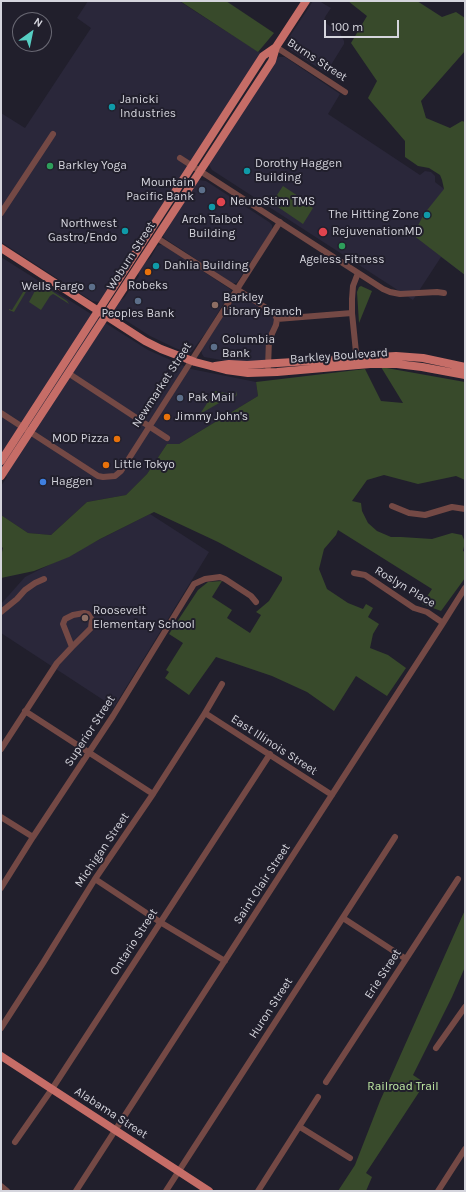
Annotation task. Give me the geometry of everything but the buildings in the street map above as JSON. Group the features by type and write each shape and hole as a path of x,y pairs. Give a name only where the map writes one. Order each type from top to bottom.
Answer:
{"main road":[{"name":"Woburn Street","path":"1,461 68,373 272,61 276,47 306,1"},
{"name":"Woburn Street","path":"1,476 26,429 98,311 263,56 276,47"},
{"name":"Barkley Boulevard","path":"1,248 136,336 157,348 191,361 215,366 248,364 268,368 357,362 396,356 423,358 465,366"},
{"name":"Barkley Boulevard","path":"357,362 422,367 465,375"},
{"name":"Alabama Street","path":"1,1056 209,1191"}],"street":[{"name":"Burns Street","path":"276,47 346,92"},
{"path":"1,213 53,134"},
{"path":"180,158 383,289 400,294 444,293"},
{"name":"Newmarket Street","path":"1,413 98,476 115,476 121,471 280,222"},
{"path":"157,238 274,313 277,319 276,325 269,340 268,368"},
{"path":"357,362 352,313 352,293 358,273"},
{"path":"277,319 352,313"},
{"path":"68,373 167,438"},
{"path":"392,506 409,513 425,515 452,507 465,509"},
{"name":"Roslyn Place","path":"354,573 365,575 414,608 427,612 443,623"},
{"name":"Superior Street","path":"1,888 89,753 194,584 205,579 220,577 251,596 256,602"},
{"path":"1,612 17,599 25,590 44,579"},
{"name":"Saint Clair Street","path":"76,1191 465,588"},
{"path":"1,749 59,660 72,647 91,628 92,620 88,614 84,613 65,618 63,624 72,647"},
{"name":"Michigan Street","path":"1,1028 95,879 153,794 222,684"},
{"path":"25,711 153,794"},
{"name":"East Illinois Street","path":"205,713 332,795"},
{"name":"Ontario Street","path":"15,1142 52,1089 270,754"},
{"path":"1,817 33,837"},
{"name":"Huron Street","path":"166,1191 395,838"},
{"path":"95,879 160,922 225,961"},
{"name":"Erie Street","path":"326,1082 458,879"},
{"path":"343,918 406,959"},
{"path":"436,1048 465,1007"},
{"path":"258,1191 300,1127 318,1096"},
{"path":"300,1127 350,1158"},
{"path":"438,1191 465,1149"},
{"path":"459,1158 465,1163"},
{"path":"1,1186 7,1191"}],"shaded area":[{"path":"88,1 179,1 262,54 101,301 98,302 92,301 1,242 1,113 25,128 91,28 77,18"},
{"path":"313,1 319,1 331,8 324,21 340,33 344,41 344,44 326,73 289,49 287,45 288,39"},
{"path":"279,57 285,57 340,94 328,114 420,175 425,171 431,172 435,176 435,182 465,205 465,275 441,257 413,300 212,170 209,162"},
{"path":"196,181 206,181 272,225 272,230 236,283 232,283 163,236"},
{"path":"163,245 231,291 207,331 191,352 175,348 150,336 115,312 115,307 119,301 124,298 139,276 138,273 143,264 151,257 157,246"},
{"path":"1,257 148,350 191,369 256,382 258,396 179,444 167,444 147,474 126,495 87,502 51,535 28,533 1,515 1,486 7,477 1,473"},
{"path":"242,295 272,315 275,319 275,323 266,346 266,358 264,361 233,362 204,357 201,350 236,297"},
{"name":"Roosevelt Elementary School","path":"150,514 209,552 114,707 1,633 1,604 25,577"}],"green space":[{"path":"180,1 226,1 274,33 258,52"},
{"path":"348,1 417,1 442,17 456,12 465,18 465,51 421,101 426,118 450,128 462,121 465,122 465,275 413,235 424,214 444,189 442,180 440,175 429,168 418,166 405,157 405,141 368,98 377,81 351,43 367,16"},
{"path":"283,186 310,204 309,205 313,208 303,224 275,205 276,203 273,201"},
{"path":"28,284 30,285 14,312 9,310 12,310"},
{"path":"41,285 67,301 69,304 53,294 41,310 29,302 37,287"},
{"path":"361,286 372,291 359,323 357,292"},
{"path":"381,367 465,382 465,480 456,476 418,484 384,475 367,480 352,501 361,503 362,511 368,523 377,531 391,537 432,539 452,533 462,535 465,542 463,551 465,552 465,578 441,611 422,604 432,589 338,530 336,535 324,549 319,569 327,589 348,603 363,609 366,604 373,608 368,617 379,624 373,634 370,648 388,655 406,668 387,696 356,676 334,711 307,692 272,676 216,657 189,695 165,678 169,672 166,670 183,643 169,634 198,590 208,582 222,581 212,597 232,610 227,618 250,633 261,615 256,612 269,601 282,580 282,577 218,542 154,512 100,539 69,557 34,571 1,578 1,556 3,548 1,546 1,515 28,533 51,535 87,502 126,495 147,474 167,444 179,444 258,396 256,382 365,369 381,401 403,403"},
{"path":"215,391 236,395 236,391 237,395 235,397 233,395 200,414"},
{"name":"Railroad Trail","path":"465,910 465,967 452,997 413,1075 425,1083 366,1173 372,1177 366,1191 338,1191 355,1165 380,1101"}],"place":[{"name":"Janicki Industries","path":"112,107"},
{"name":"Barkley Yoga","path":"50,166"},
{"name":"Dorothy Haggen Building","path":"247,171"},
{"name":"Mountain Pacific Bank","path":"202,190"},
{"name":"NeuroStim TMS","path":"221,202"},
{"name":"Arch Talbot Building","path":"212,207"},
{"name":"The Hitting Zone","path":"427,215"},
{"name":"Northwest Gastro/Endo","path":"125,231"},
{"name":"RejuvenationMD","path":"323,232"},
{"name":"Ageless Fitness","path":"342,246"},
{"name":"Dahlia Building","path":"156,266"},
{"name":"Robeks","path":"148,272"},
{"name":"Wells Fargo","path":"92,287"},
{"name":"Peoples Bank","path":"138,301"},
{"name":"Barkley Library Branch","path":"215,305"},
{"name":"Columbia Bank","path":"214,347"},
{"name":"Pak Mail","path":"180,398"},
{"name":"Jimmy John's","path":"167,417"},
{"name":"MOD Pizza","path":"117,439"},
{"name":"Little Tokyo","path":"106,465"},
{"name":"Haggen","path":"43,482"},
{"name":"Roosevelt Elementary School","path":"85,618"}]}
